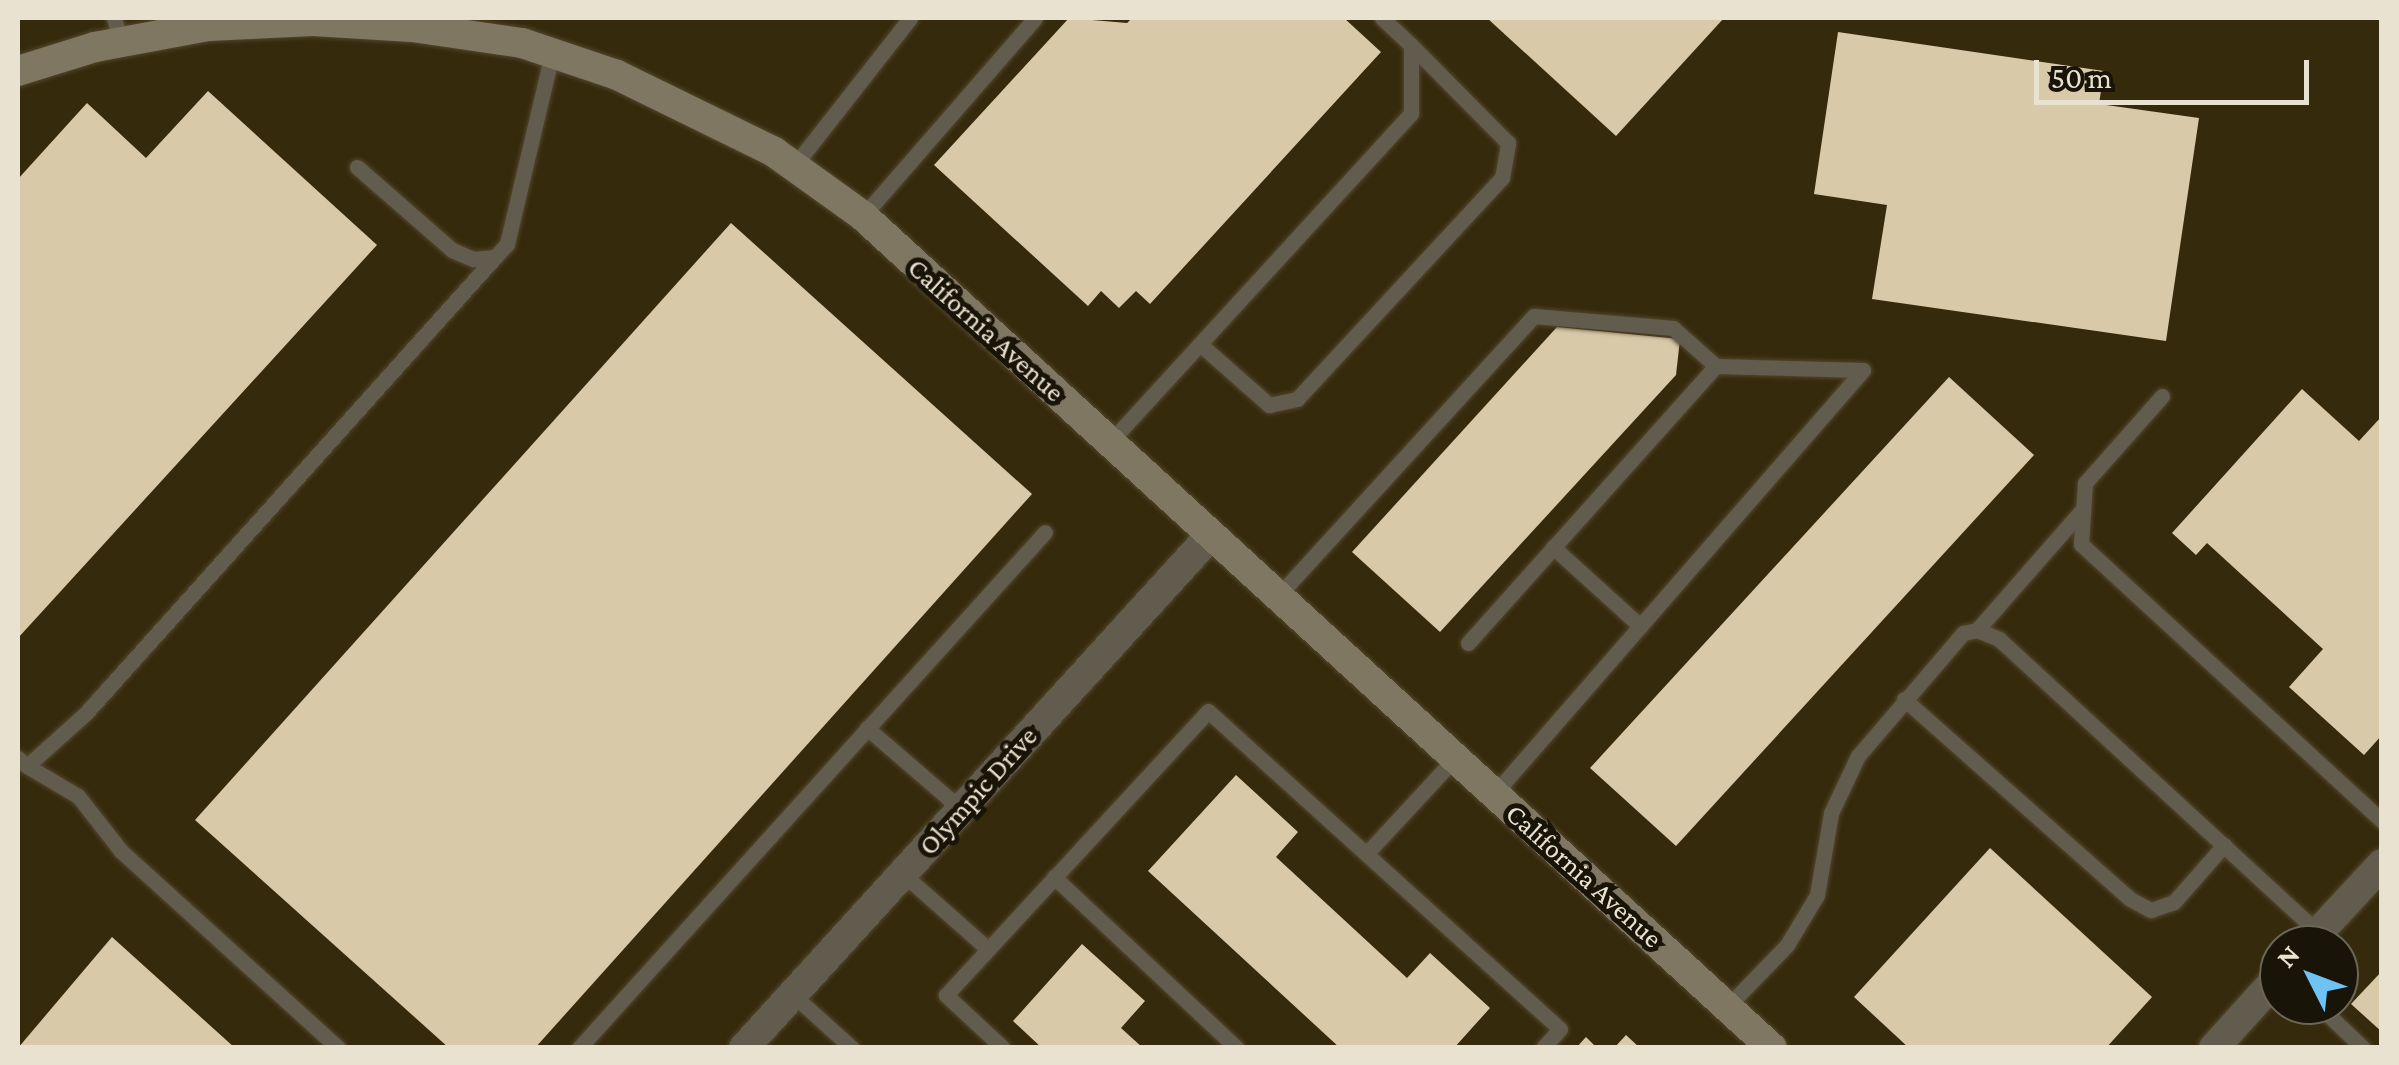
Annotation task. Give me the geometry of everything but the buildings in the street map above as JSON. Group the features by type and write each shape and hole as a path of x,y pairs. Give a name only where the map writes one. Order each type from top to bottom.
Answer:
{"main road":[{"name":"California Avenue","path":"18,71 117,30 313,21 412,26 552,53 699,110 794,166 862,216 1772,1048"}],"street":[{"name":"Olympic Drive","path":"744,1048 1211,535"},
{"path":"2326,925 2382,864"},
{"path":"2214,1048 2259,998"}],"lane":[{"path":"794,166 910,18"},
{"path":"862,216 1036,18"},
{"path":"1201,345 1268,405 1297,398 1502,178 1508,143 1382,18"},
{"path":"1110,442 1411,113 1411,45"},
{"path":"338,1048 121,851 78,796 22,762 85,714 507,244 552,53"},
{"path":"357,167 452,250 474,259 495,257"},
{"path":"1278,596 1534,316 1673,328 1716,366 1863,370 1494,794"},
{"path":"1468,643 1716,366"},
{"path":"2162,396 2085,483 2081,544 2382,821"},
{"path":"1727,1006 1787,946 1817,895 1842,784 1904,698 1963,634 1977,630 2083,509"},
{"path":"579,1048 1045,532"},
{"path":"1553,548 1640,626"},
{"path":"1977,630 1999,640 2224,845 2300,925"},
{"path":"1904,698 2130,899 2151,910 2174,902 2224,845"},
{"path":"1003,1048 946,995 1208,711 1560,1028 1543,1048"},
{"path":"867,728 962,809"},
{"path":"1367,854 1455,758"},
{"path":"902,874 987,948"},
{"path":"1054,877 1237,1048"},
{"path":"792,994 852,1048"},
{"path":"2338,1025 2362,1048"}]}
